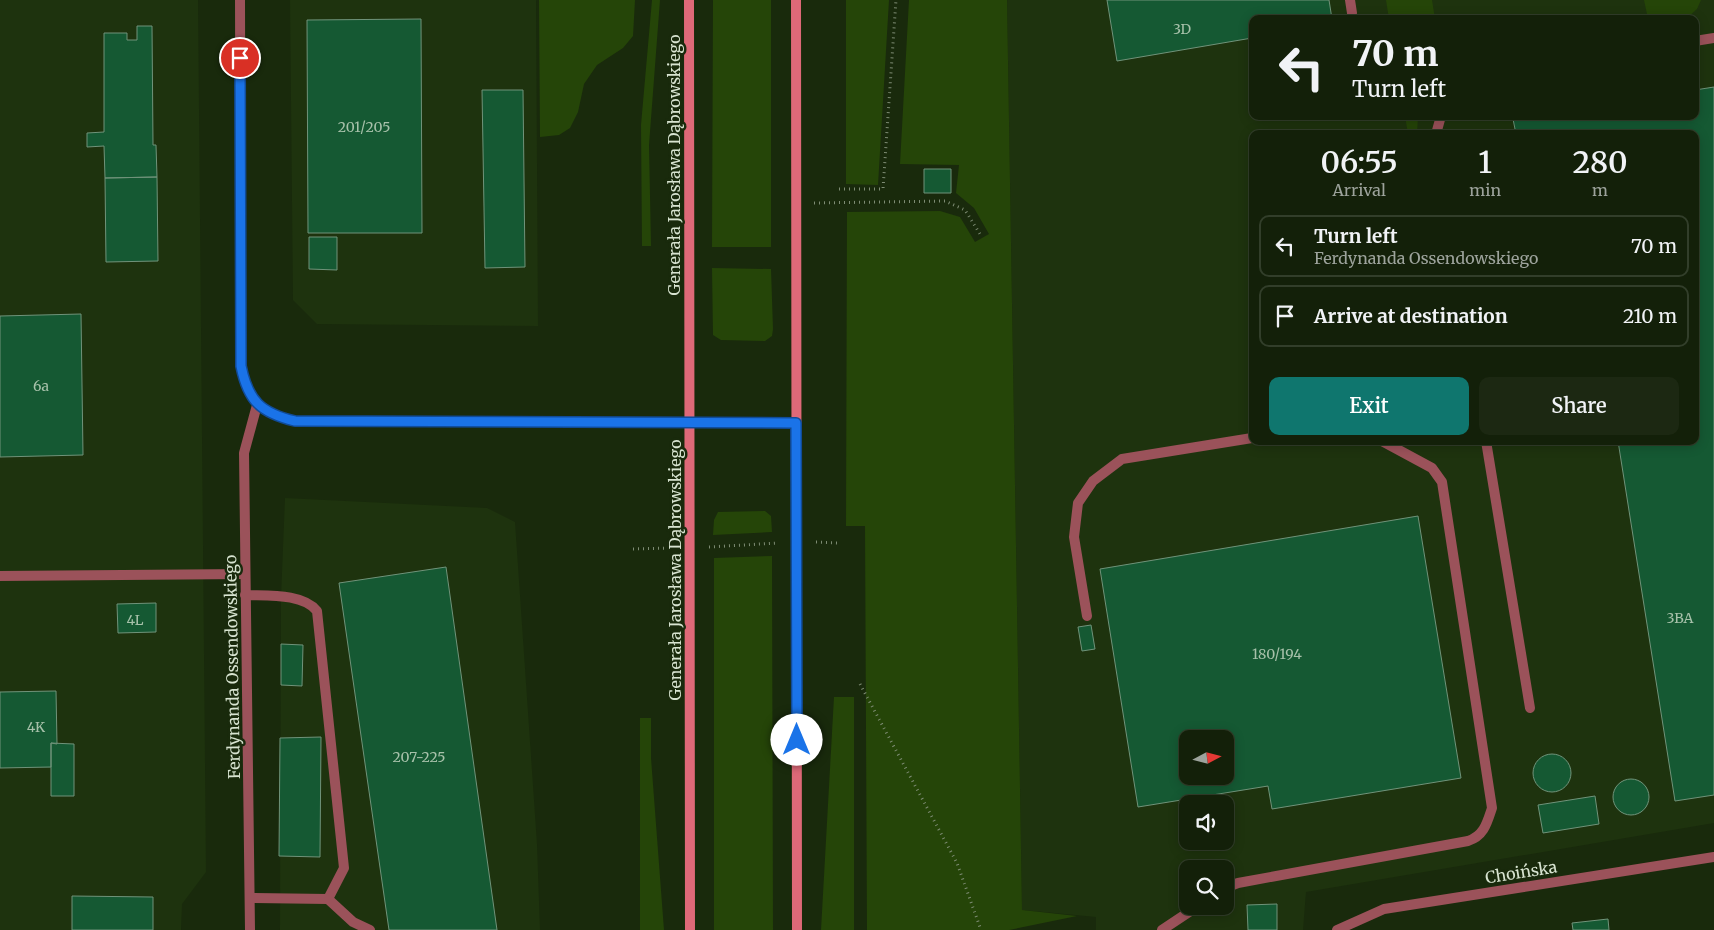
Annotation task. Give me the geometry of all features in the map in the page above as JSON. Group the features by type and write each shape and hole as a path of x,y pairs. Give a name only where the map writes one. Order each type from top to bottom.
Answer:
{"main road":[{"name":"Generała Jarosława Dąbrowskiego","path":"689,0 690,930"},
{"path":"796,0 797,930"}],"street":[{"path":"240,0 241,366 245,386 257,405 274,416 295,421 796,423"},
{"path":"1350,0 1352,13"},
{"path":"1699,40 1714,38"},
{"name":"Ferdynanda Ossendowskiego","path":"250,930 244,453 257,405"},
{"path":"1087,616 1074,537 1078,503 1093,481 1122,459 1249,438"},
{"path":"1234,884 1468,841 1476,838 1486,828 1492,808 1442,482 1432,468 1389,445"},
{"path":"1487,445 1530,708"},
{"path":"0,576 245,574"},
{"path":"245,595 281,597 311,603 318,611 344,868 328,899"},
{"name":"Choińska","path":"1337,930 1384,909 1714,857"},
{"path":"250,898 328,899 353,922 370,930"},
{"path":"1162,930 1184,915"}],"path":[{"path":"839,189 883,189 896,0"},
{"path":"796,203 945,201 965,210 980,234"},
{"path":"634,549 796,542 838,543"},
{"path":"860,684 958,863 981,930"}],"shaded area":[{"path":"0,0 198,0 206,872 182,904 181,930 0,930"},
{"path":"290,0 536,0 538,326 317,324 293,300"},
{"path":"539,0 635,0 633,36 623,48 597,65 584,84 578,112 570,128 559,135 540,137"},
{"path":"652,0 660,0 649,145 651,246 642,246 641,125"},
{"path":"713,0 771,0 771,247 712,247"},
{"path":"846,0 889,0 878,185 846,184"},
{"path":"909,0 1007,0 1022,910 1077,916 1009,930 867,930 865,526 846,526 847,212 940,211 960,217 975,242 989,234 974,208 956,193 959,165 900,164"},
{"path":"1007,0 1714,0 1714,823 1306,892 1303,930 1096,930 1096,917 1022,910"},
{"path":"1386,0 1432,0 1434,15 1388,15"},
{"path":"1644,0 1701,0 1697,9 1690,15 1647,14"},
{"path":"1406,120 1418,120 1417,130 1407,130"},
{"path":"712,268 771,269 772,336 765,341 721,340 713,335"},
{"path":"285,498 487,508 515,522 537,844 540,930 280,930 281,597"},
{"path":"765,511 771,516 772,532 713,535 714,520 718,512"},
{"path":"772,556 773,930 714,930 714,558"},
{"path":"834,697 854,697 854,930 821,930"},
{"path":"640,718 651,718 651,758 664,930 640,930"}],"building":[{"path":"1107,0 1329,0 1331,15 1249,15 1249,39 1117,61"},
{"path":"421,19 422,233 308,233 307,20"},
{"path":"137,26 152,26 153,145 156,145 157,177 105,178 104,146 87,147 87,133 104,132 104,33 127,33 127,40 137,40"},
{"path":"1714,87 1714,795 1675,801 1619,445 1699,445 1699,130 1515,130 1513,120 1699,120 1699,89"},
{"path":"482,90 523,90 525,267 485,268"},
{"path":"924,169 951,169 951,193 924,193"},
{"path":"157,177 158,261 106,262 105,178"},
{"path":"309,237 337,237 337,270 309,269"},
{"path":"81,314 83,455 0,457 0,316"},
{"path":"1418,516 1461,778 1272,809 1268,786 1212,795 1179,795 1179,800 1138,807 1100,569"},
{"path":"446,567 497,930 389,930 339,583"},
{"path":"156,603 156,632 118,633 117,604"},
{"path":"1091,625 1095,649 1082,651 1078,627"},
{"path":"281,644 303,645 302,686 281,685"},
{"path":"56,691 57,744 51,743 51,767 0,768 0,692"},
{"path":"321,737 320,857 279,856 280,738"},
{"path":"51,743 74,744 74,796 51,796"},
{"path":"1552,754 1566,759 1571,773 1566,787 1552,792 1538,787 1533,773 1538,759"},
{"path":"1631,779 1644,784 1649,797 1644,810 1631,815 1618,810 1613,797 1618,784"},
{"path":"1595,796 1599,824 1543,833 1538,805"},
{"path":"72,896 153,897 153,930 72,930"},
{"path":"1277,904 1277,930 1248,930 1247,905"},
{"path":"1608,919 1609,930 1573,930 1572,923"}],"route":[{"path":"240,58 241,366 245,386 257,405 274,416 295,421 796,423 797,740"}]}
